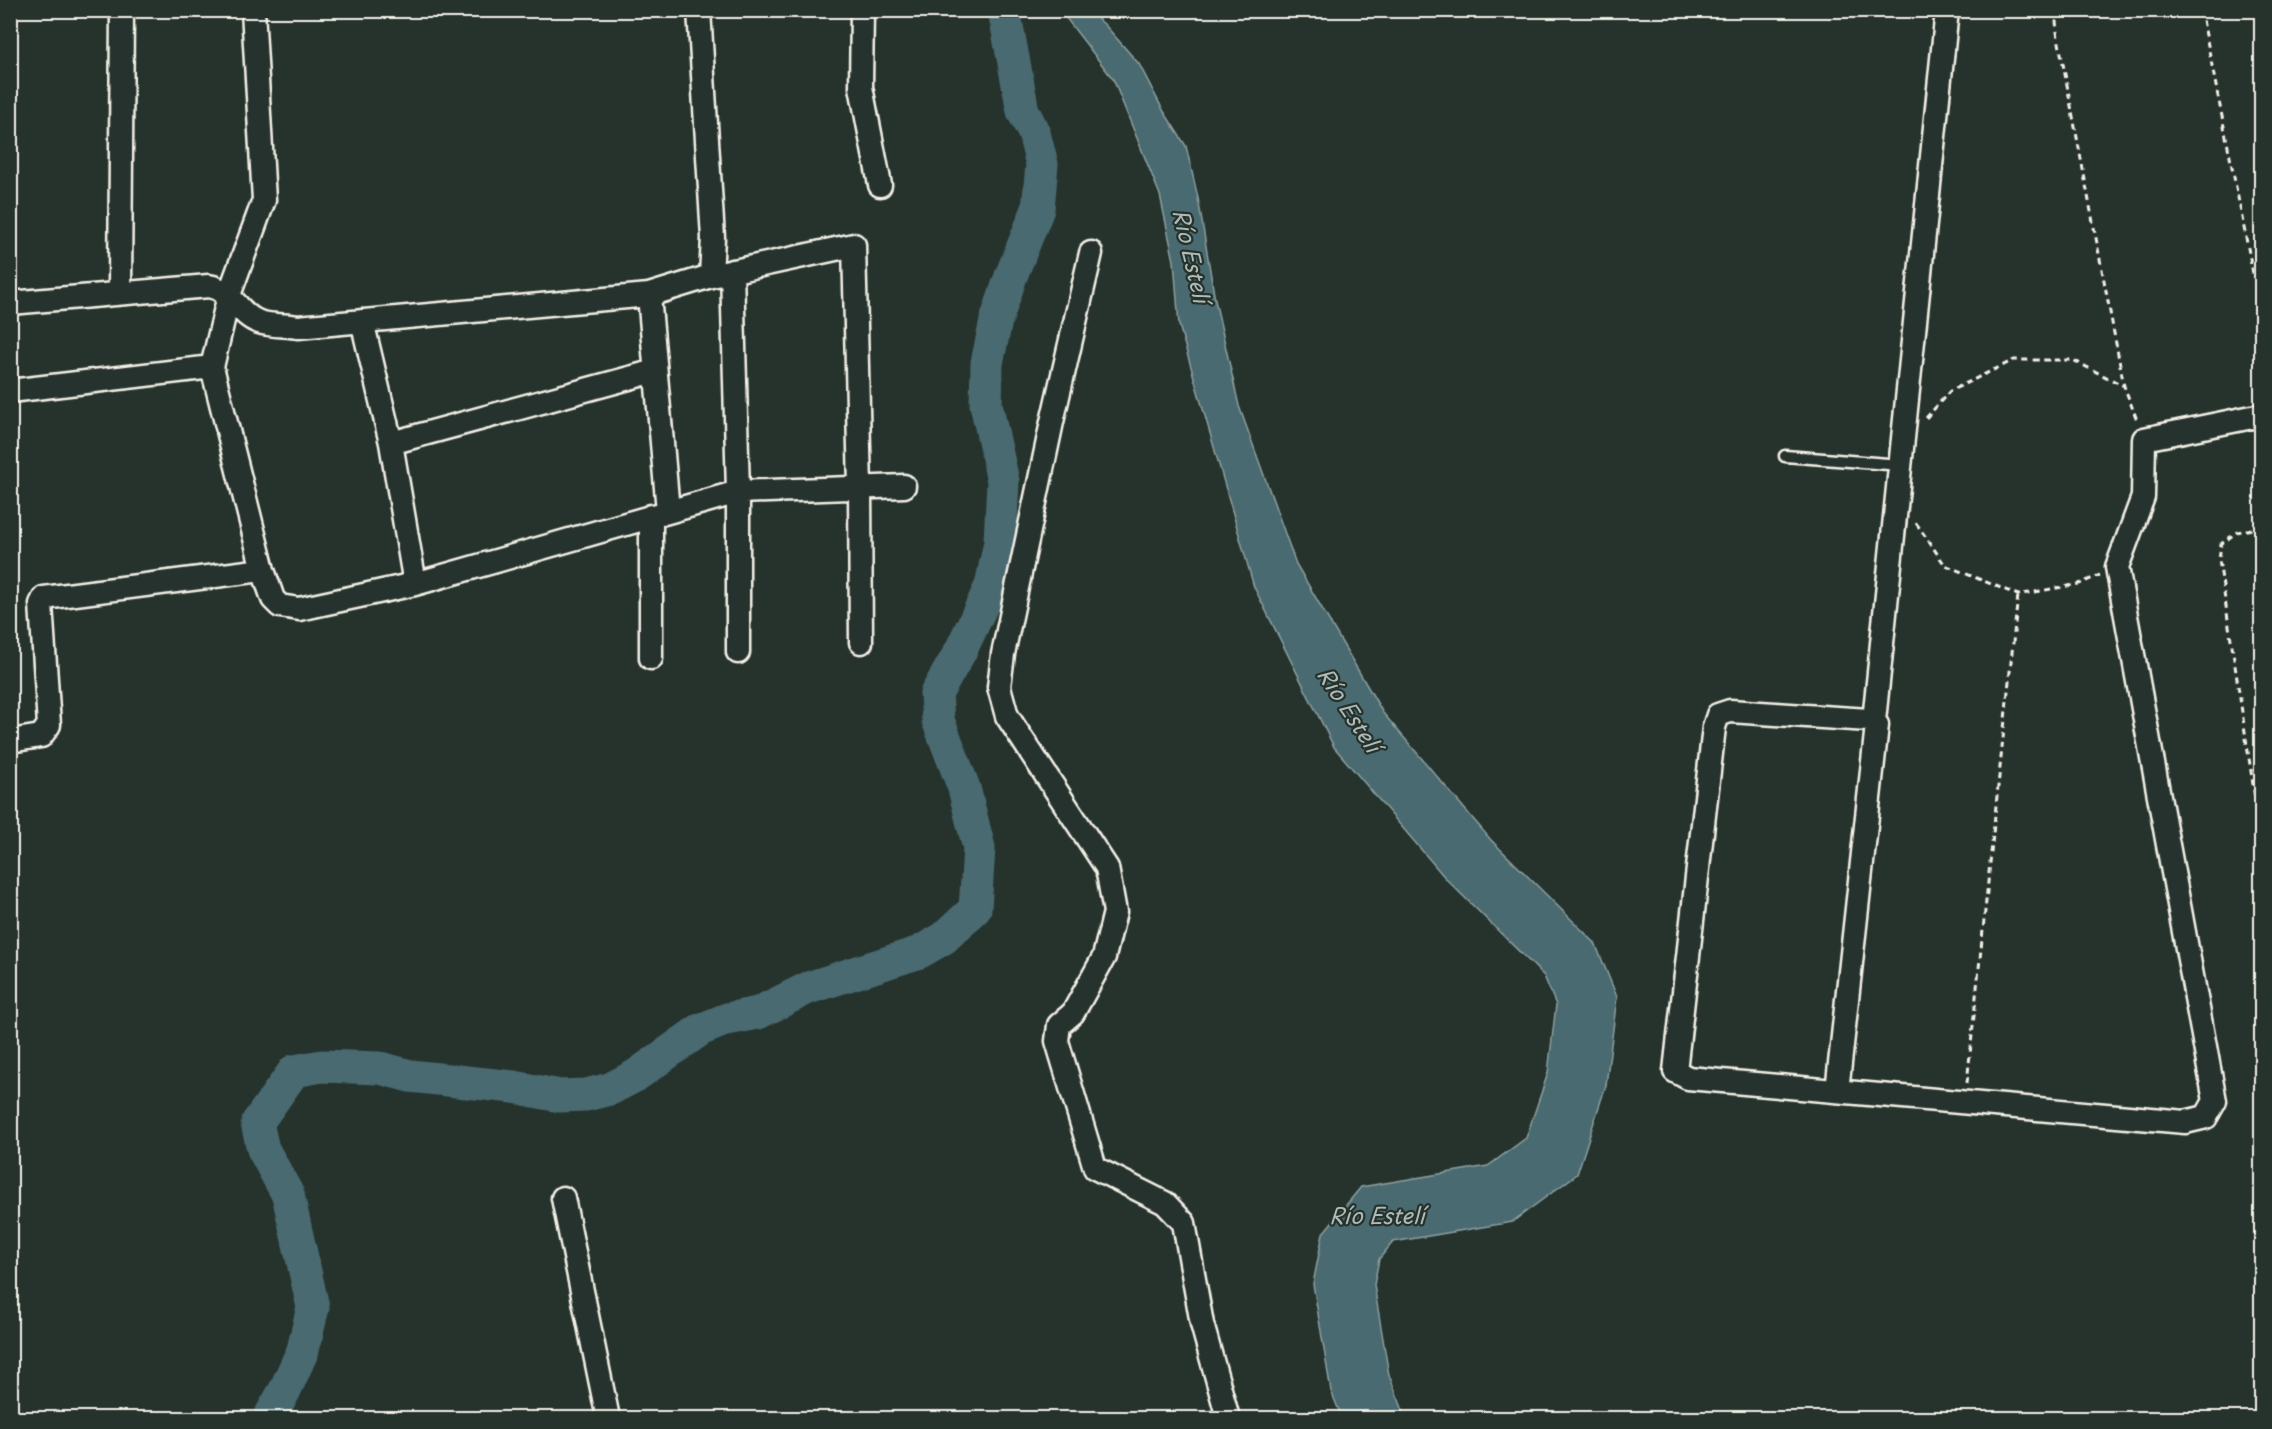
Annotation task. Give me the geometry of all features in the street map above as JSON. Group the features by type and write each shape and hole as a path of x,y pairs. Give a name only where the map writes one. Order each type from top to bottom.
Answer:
{"street":[{"path":"120,292 122,10"},
{"path":"253,10 264,200 230,295 212,367 263,570 273,599 280,606 299,609 416,584 738,492 904,486"},
{"path":"699,10 713,238 721,274 738,492 738,652"},
{"path":"862,10 861,87 880,185"},
{"path":"1838,1091 1877,725 1874,721 1947,10"},
{"path":"10,303 209,286 221,288 230,295 239,310 259,322 298,327 648,295 721,274 854,245 861,642"},
{"path":"1091,254 1052,422 1005,643 999,687 1007,716 1107,868 1115,912 1104,957 1073,1013 1059,1025 1057,1041 1095,1168 1165,1203 1184,1223 1202,1324 1228,1419"},
{"path":"648,295 655,370 659,514 651,658"},
{"path":"362,321 391,443 416,584"},
{"path":"10,391 212,367"},
{"path":"391,443 655,370"},
{"path":"1874,721 1730,711 1718,715 1714,727 1675,1071 1688,1078 2185,1122 2206,1118 2216,1101 2117,567 2143,497 2144,439 2262,415"},
{"path":"10,741 41,736 49,725 41,604 44,598 263,570"},
{"path":"563,1198 608,1419"}],"lane":[{"path":"1785,456 1901,465"}],"path":[{"path":"2055,10 2057,32 2124,386 2144,439"},
{"path":"2201,10 2262,319"},
{"path":"1922,422 1950,391 2014,360 2073,360 2124,386"},
{"path":"1913,519 1945,565 2018,596 2079,584 2117,567"},
{"path":"2262,527 2237,532 2221,543 2219,560 2262,844"},
{"path":"1965,1102 2018,596"}],"water":[{"name":"Río Estelí","path":"1057,11 1089,11 1105,25 1139,64 1163,110 1186,146 1198,198 1215,300 1239,406 1296,564 1383,713 1491,840 1595,943 1617,997 1606,1085 1577,1174 1512,1222 1393,1242 1379,1259 1374,1285 1389,1375 1406,1418 1342,1418 1331,1391 1313,1284 1323,1233 1361,1187 1488,1166 1526,1138 1548,1073 1556,1005 1544,976 1447,880 1334,747 1254,587 1179,325 1174,261 1160,195 1113,79 1066,18"}],"waterway":[{"path":"269,1418 303,1350 313,1307 288,1195 263,1149 257,1123 294,1071 322,1066 380,1068 410,1076 514,1087 560,1096 586,1095 610,1089 635,1076 700,1030 727,1019 758,1013 808,988 920,952 944,938 975,909 979,848 964,788 938,720 936,694 961,650 991,586 1000,542 1003,481 986,404 987,363 996,321 1038,209 1042,164 1034,133 1023,111 1004,10"}]}
